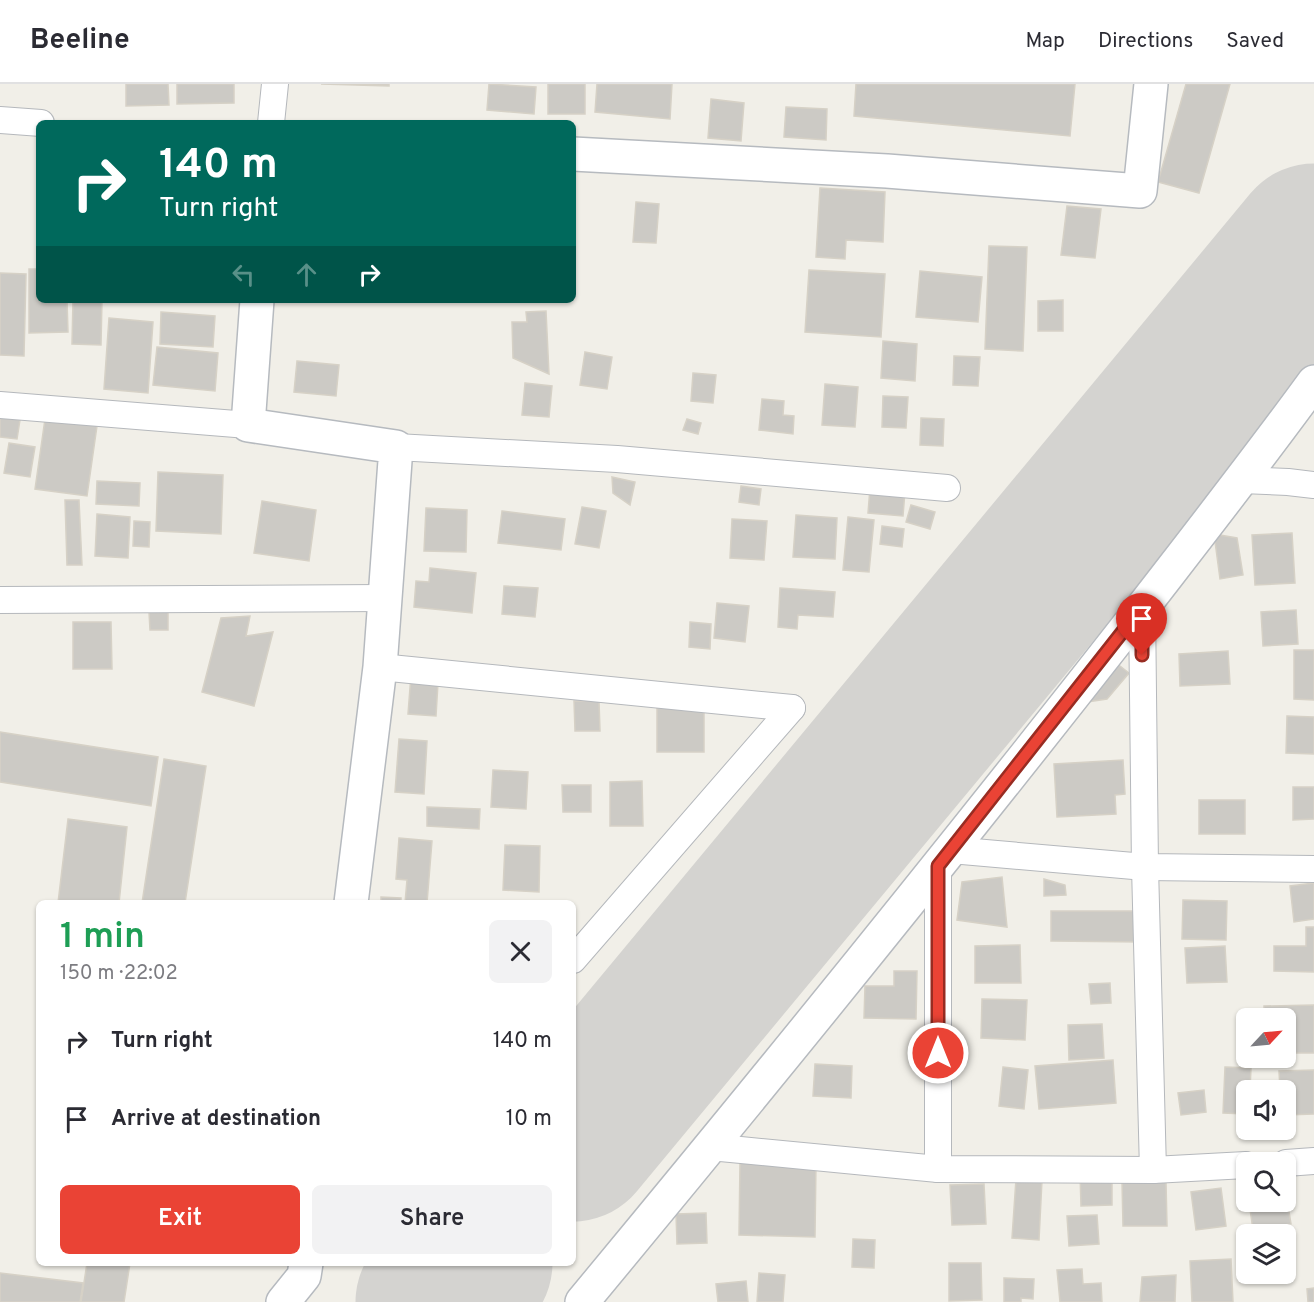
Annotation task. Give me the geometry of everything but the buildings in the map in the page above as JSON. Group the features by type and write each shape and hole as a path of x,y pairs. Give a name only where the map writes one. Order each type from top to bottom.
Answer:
{"street":[{"path":"271,120 275,84"},
{"path":"576,154 886,171 1140,191 1151,84"},
{"path":"0,120 36,123"},
{"path":"248,426 257,303"},
{"path":"582,1302 944,858 1242,480 1314,382"},
{"path":"0,405 248,426 396,447 617,459 947,488"},
{"path":"351,900 380,667 396,447"},
{"path":"1266,447 1288,482"},
{"path":"1242,480 1314,485"},
{"path":"0,600 384,598"},
{"path":"1142,607 1145,867 1153,1170"},
{"path":"380,667 792,708 576,957"},
{"path":"944,858 1145,867 1314,869"},
{"path":"938,1169 944,858"},
{"path":"710,1147 938,1169 1153,1170 1236,1166"},
{"path":"1296,1162 1314,1161"},
{"path":"283,1302 309,1267"}],"runway":[{"path":"576,1135 1314,246"},
{"path":"438,1302 468,1266"}],"route":[{"path":"938,1053 938,866 1142,607 1142,655"}]}
